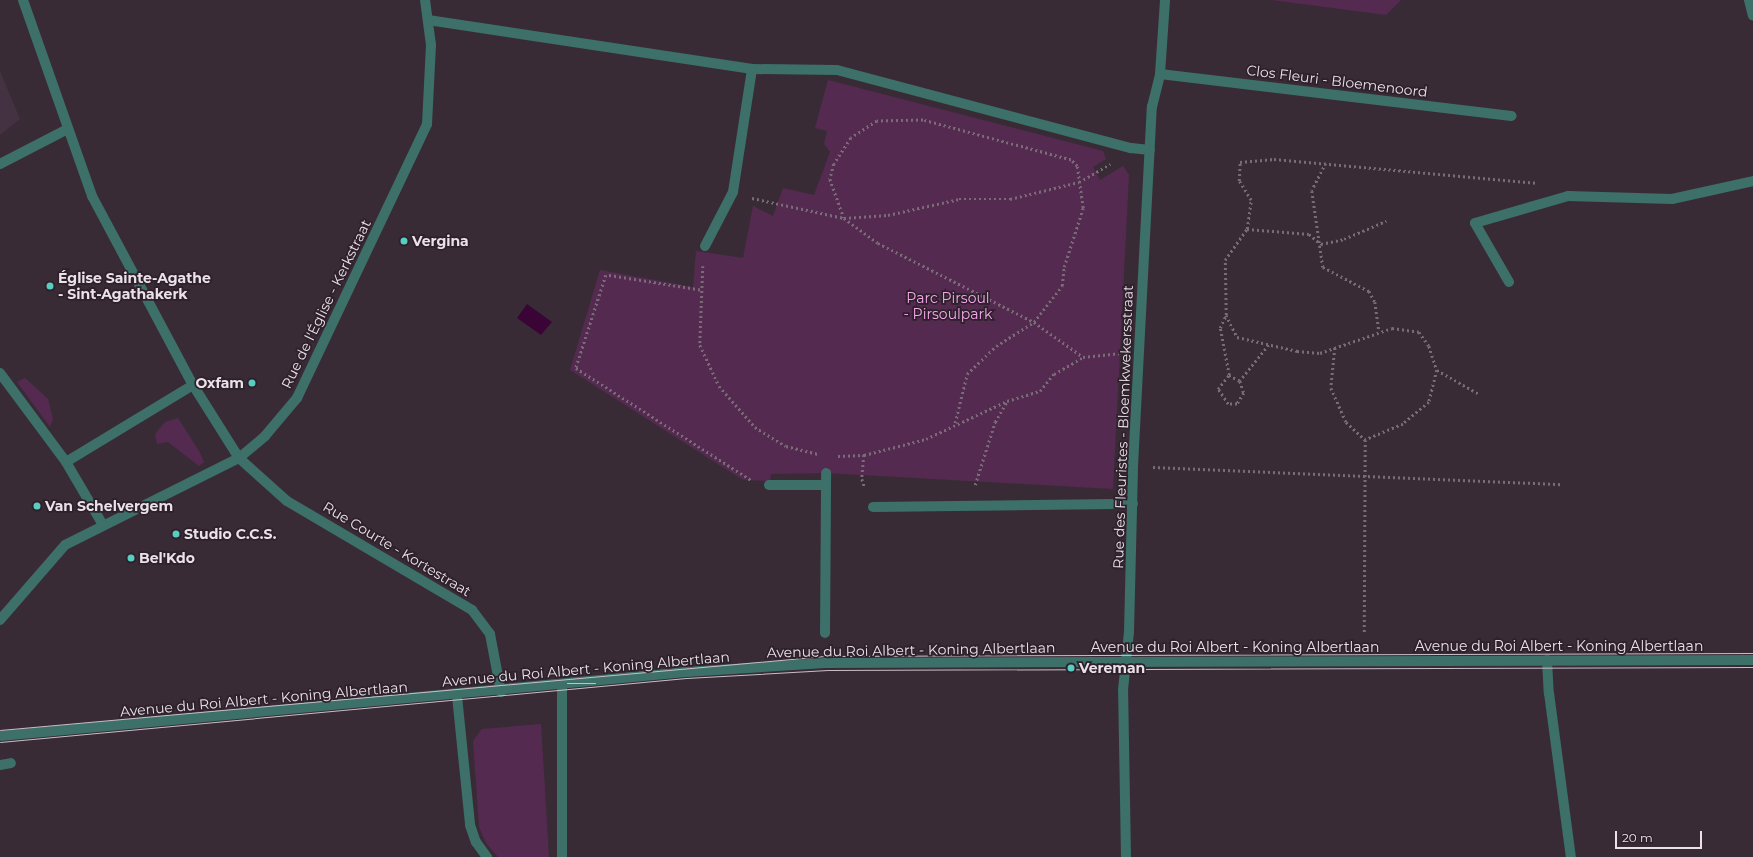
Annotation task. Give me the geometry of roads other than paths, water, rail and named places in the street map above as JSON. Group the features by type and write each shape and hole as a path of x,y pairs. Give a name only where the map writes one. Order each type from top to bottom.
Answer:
{"street":[{"name":"Rue Courte - Kortestraat","path":"23,0 66,130 92,196 193,385 239,458 287,501 472,610 490,634 501,692"},
{"name":"Rue de l'Église - Kerkstraat","path":"0,620 65,545 239,458 265,436 297,398 428,124 431,45 425,0"},
{"name":"Rue des Fleuristes - Bloemkwekersstraat","path":"1126,857 1123,690 1126,661 1133,504 1133,466 1152,106 1160,74 1165,0"},
{"path":"1749,0 1753,16"},
{"path":"428,20 752,69 837,70 1131,148 1150,150"},
{"path":"705,246 732,192 752,69"},
{"name":"Clos Fleuri - Bloemenoord","path":"1160,74 1512,116"},
{"path":"0,164 66,130"},
{"path":"1508,282 1475,222 1568,196 1672,199 1753,181"},
{"path":"0,373 66,462 103,525"},
{"path":"66,462 193,385"},
{"path":"825,633 826,473"},
{"path":"769,485 826,485"},
{"path":"873,507 1133,504"},
{"path":"1547,660 1548,693 1571,857"},
{"name":"Avenue du Roi Albert - Koning Albertlaan","path":"0,736 457,696 562,685 825,663 1753,660"},
{"path":"562,685 562,857"},
{"path":"457,696 470,825 487,857"},
{"path":"0,765 11,764"}],"tram line":[{"path":"0,730 825,656 1753,653"},
{"path":"0,742 686,678 828,670 1753,667"},
{"path":"567,683 595,683"}],"place":[{"name":"Vergina","path":"404,241"},
{"name":"Église Sainte-Agathe - Sint-Agathakerk","path":"50,286"},
{"name":"Oxfam","path":"252,383"},
{"name":"Van Schelvergem","path":"37,506"},
{"name":"Studio C.C.S.","path":"176,534"},
{"name":"Bel'Kdo","path":"131,558"},
{"name":"Vereman","path":"1071,668"}],"park label":[{"name":"Parc Pirsoul - Pirsoulpark","path":"948,306"}]}
